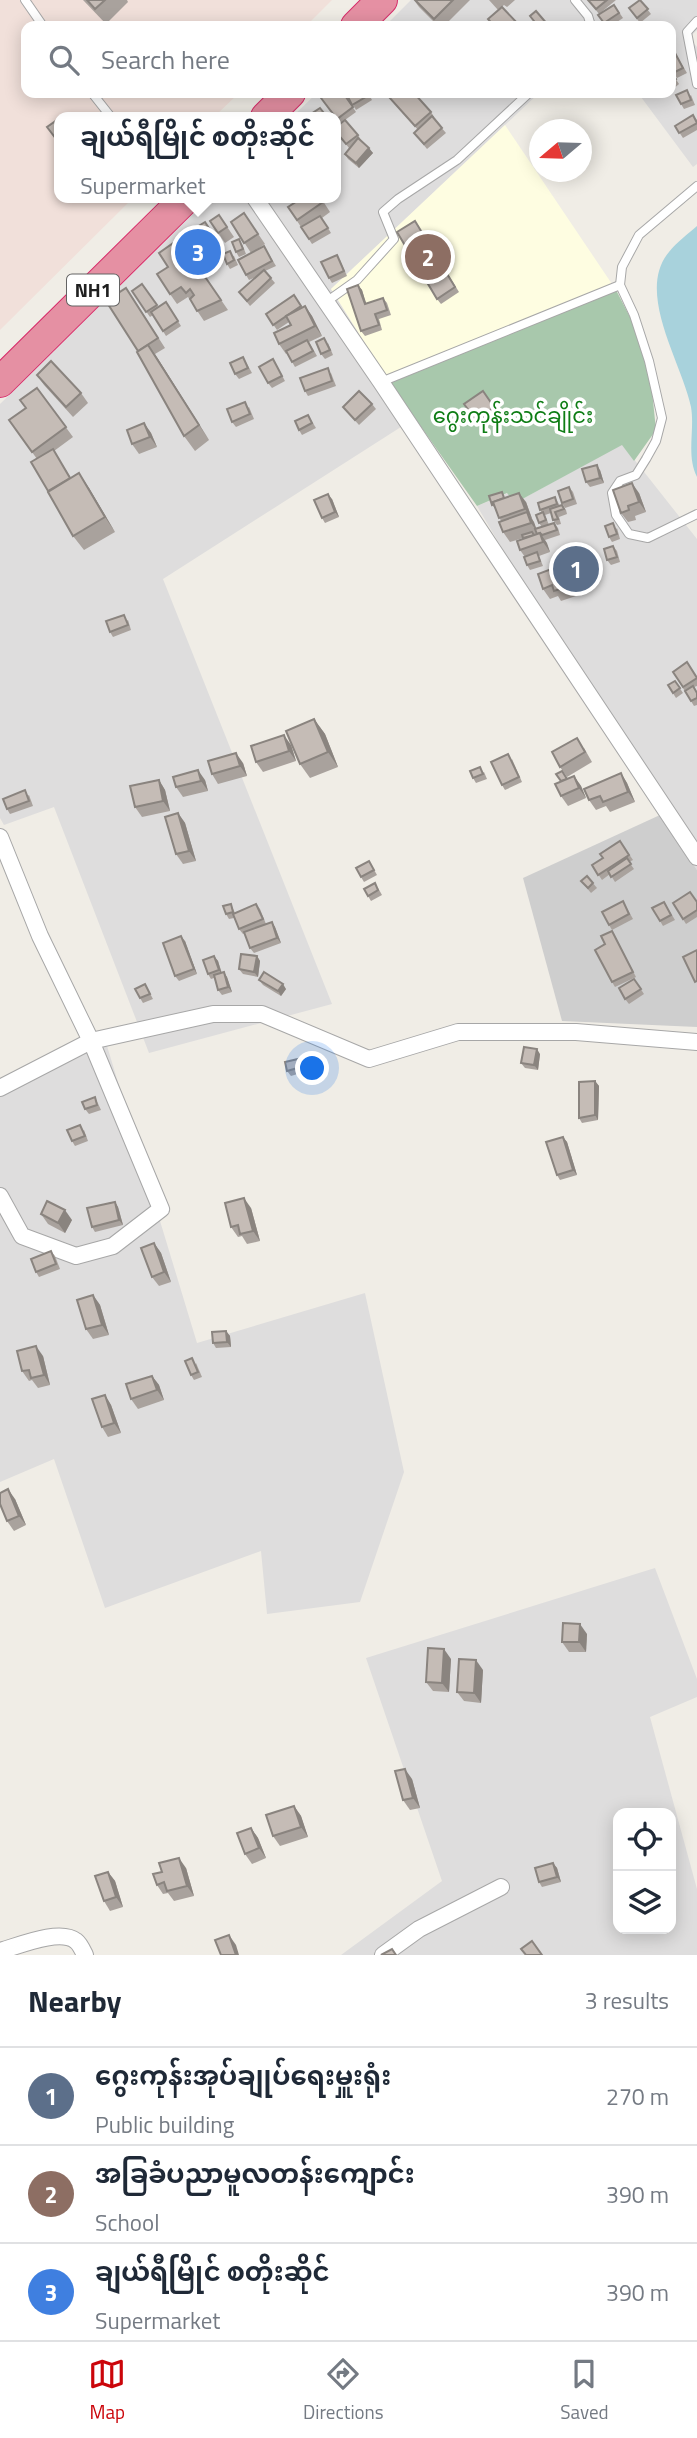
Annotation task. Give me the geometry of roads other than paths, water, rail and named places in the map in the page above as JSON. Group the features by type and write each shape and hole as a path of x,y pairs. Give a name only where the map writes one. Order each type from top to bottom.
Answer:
{"highway":[{"path":"361,21 382,0"},
{"path":"271,112 285,98"},
{"name":"NH1","path":"0,382 175,203"}],"street":[{"path":"258,203 381,382 697,857"},
{"path":"0,836 40,936 91,1041 161,1209 113,1246 76,1256 22,1236 0,1196"},
{"path":"0,1088 91,1041 214,1014 262,1014 369,1059 458,1032 576,1032 697,1042"},
{"path":"383,1955 419,1929 501,1887"},
{"path":"0,1951 43,1938 67,1937 77,1941 85,1955"}],"lane":[{"path":"25,0 40,21"},
{"path":"575,0 589,21"},
{"path":"697,21 687,32 697,84"},
{"path":"96,98 107,112"},
{"path":"326,302 357,279 394,239 383,212 457,160 524,98"},
{"path":"697,186 639,235 622,267 620,285 634,315 649,361 662,418 656,441 636,475 620,481 612,493 616,515 629,534 648,538 697,514"},
{"path":"381,382 620,285"}],"water":[{"path":"697,226 697,477 691,451 691,407 664,328 657,287 660,268 669,252"}],"place":[{"name":"ချယ်ရီမြိုင် စတိုးဆိုင်","path":"198,252"},
{"name":"အခြခံပညာမူလတန်းကျောင်း","path":"428,257"},
{"name":"ဂွေးကုန်းအုပ်ချုပ်ရေးမှူးရုံး","path":"576,569"}],"park label":[{"name":"ဂွေးကုန်းသင်ချိုင်း","path":"513,416"}]}
